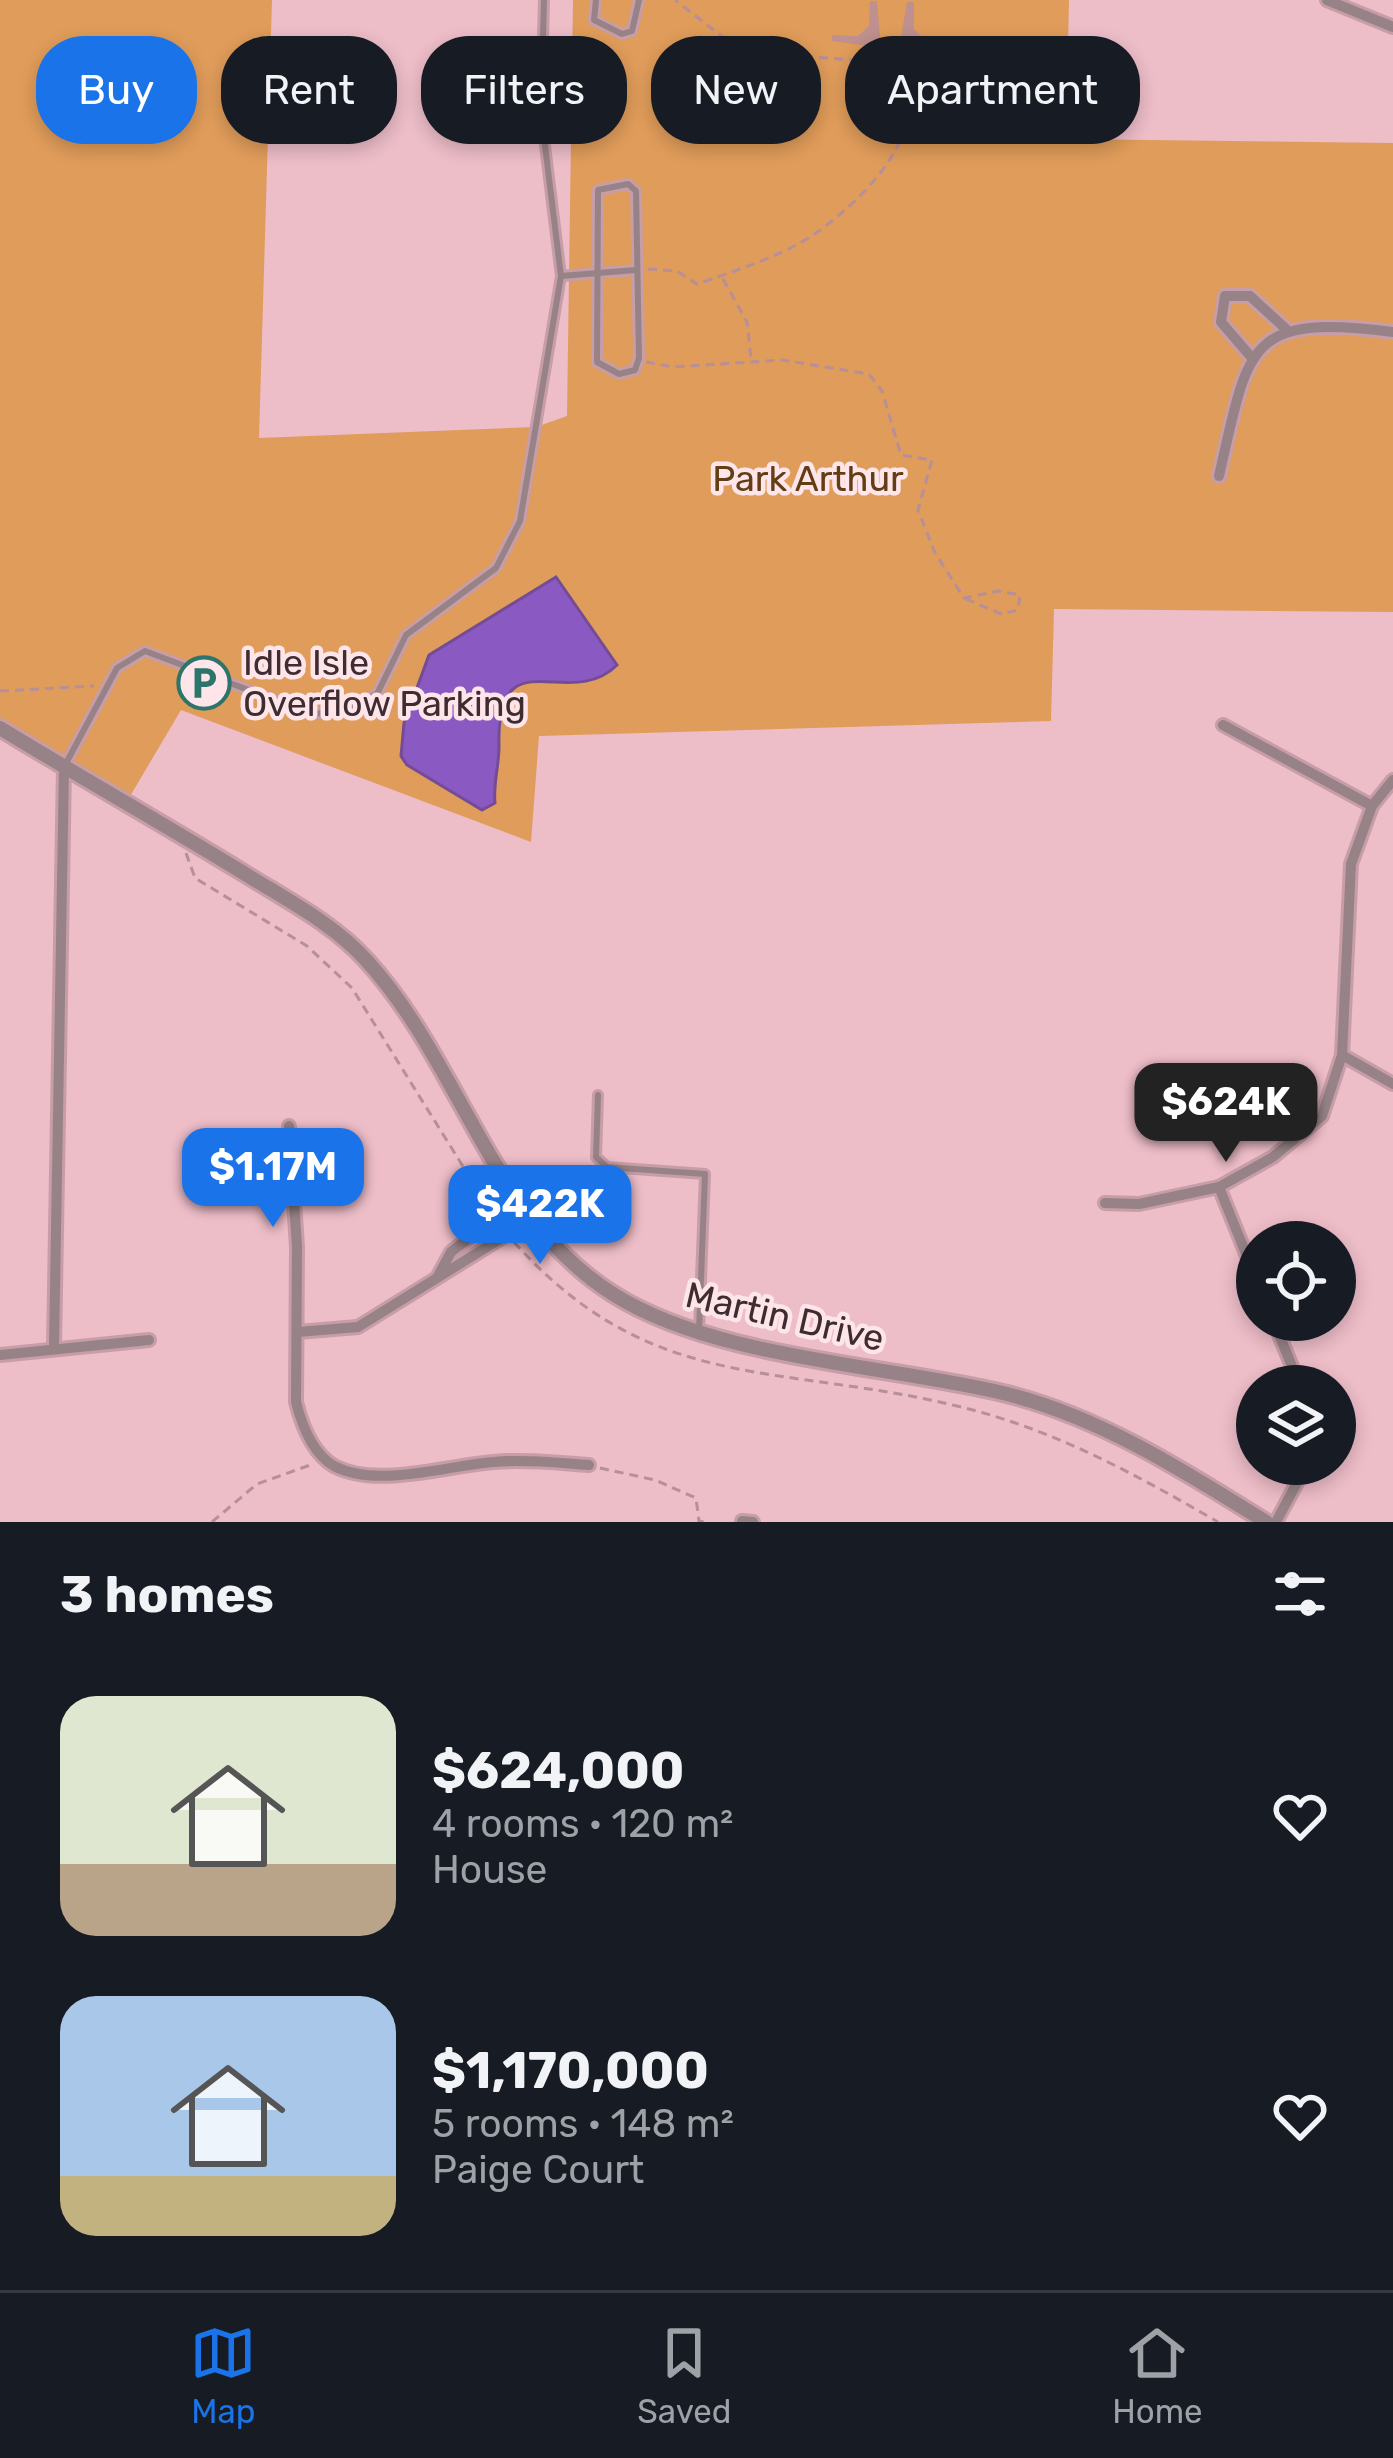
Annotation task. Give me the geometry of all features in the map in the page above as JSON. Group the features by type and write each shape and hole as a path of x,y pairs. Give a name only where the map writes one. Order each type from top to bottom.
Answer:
{"street":[{"path":"1327,0 1393,27"},
{"path":"1252,358 1221,322 1225,296 1250,296 1286,329"},
{"path":"1219,476 1252,358 1263,341 1286,329 1332,324 1393,332"},
{"path":"1222,725 1372,806"},
{"name":"Martin Drive","path":"0,728 312,915 365,958 416,1028 532,1219 566,1258 610,1293 661,1319 700,1331 1038,1402 1129,1441 1248,1517 1266,1522"},
{"path":"54,1347 64,767"},
{"path":"1106,1203 1139,1204 1219,1187 1274,1156 1322,1116 1342,1055 1343,937 1351,864 1372,806 1393,780"},
{"path":"1342,1055 1393,1084"},
{"path":"289,1126 298,1333 296,1402 302,1426 325,1458 361,1473 499,1461 589,1465"},
{"path":"1219,1187 1236,1229"},
{"path":"438,1276 451,1252 518,1199"},
{"path":"298,1333 358,1327 532,1219"},
{"path":"0,1355 149,1340"},
{"path":"1276,1522 1296,1485"},
{"path":"742,1522 753,1522"}],"lane":[{"path":"64,767 105,686 127,658 145,651 323,716 363,705 377,694 416,623 496,568 511,548 530,486 561,276 541,113 544,0"},
{"path":"596,0 594,20 622,34 632,31 639,0"},
{"path":"618,184 636,191 639,358 635,370 619,374 596,362 596,270 598,190 618,184"},
{"path":"561,276 636,270"},
{"path":"598,1095 596,1157 607,1167 705,1174 700,1331"}],"path":[{"path":"636,270 677,271 697,284 722,278 815,234 899,148 907,102 897,78 881,62 760,53 724,38 675,0"},
{"path":"722,278 747,322 751,360"},
{"path":"639,358 673,367 751,360 826,363 854,368 876,381 897,448 902,455 932,460 918,510 935,553 964,598 1001,614 1018,610 1020,595 998,591 964,598"},
{"path":"0,692 105,686"},
{"path":"192,841 184,860 195,878 307,946 352,988 488,1206"},
{"path":"513,1241 584,1309 666,1354 779,1378 892,1392 1022,1425 1117,1465 1218,1522"},
{"path":"212,1522 257,1484 325,1458"},
{"path":"589,1465 655,1480 696,1498 699,1522 704,1522"}],"green space":[{"name":"Park Arthur","path":"0,0 272,0 271,36 221,36 221,144 268,144 259,438 536,427 567,416 571,144 627,144 627,36 572,36 573,0 1069,0 1068,36 845,36 845,144 1393,143 1393,612 1054,609 1051,721 539,736 531,842 181,710 126,803 0,727"}],"shaded area":[{"path":"556,577 617,665 598,678 522,684 509,693 501,712 495,803 482,810 407,765 401,756 404,723 429,655"}],"building":[{"path":"870,1 877,1 880,36 858,36 869,26"},
{"path":"907,2 914,2 914,29 921,36 901,36"}],"place":[{"name":"Idle Isle Overflow Parking","path":"204,683"}]}
